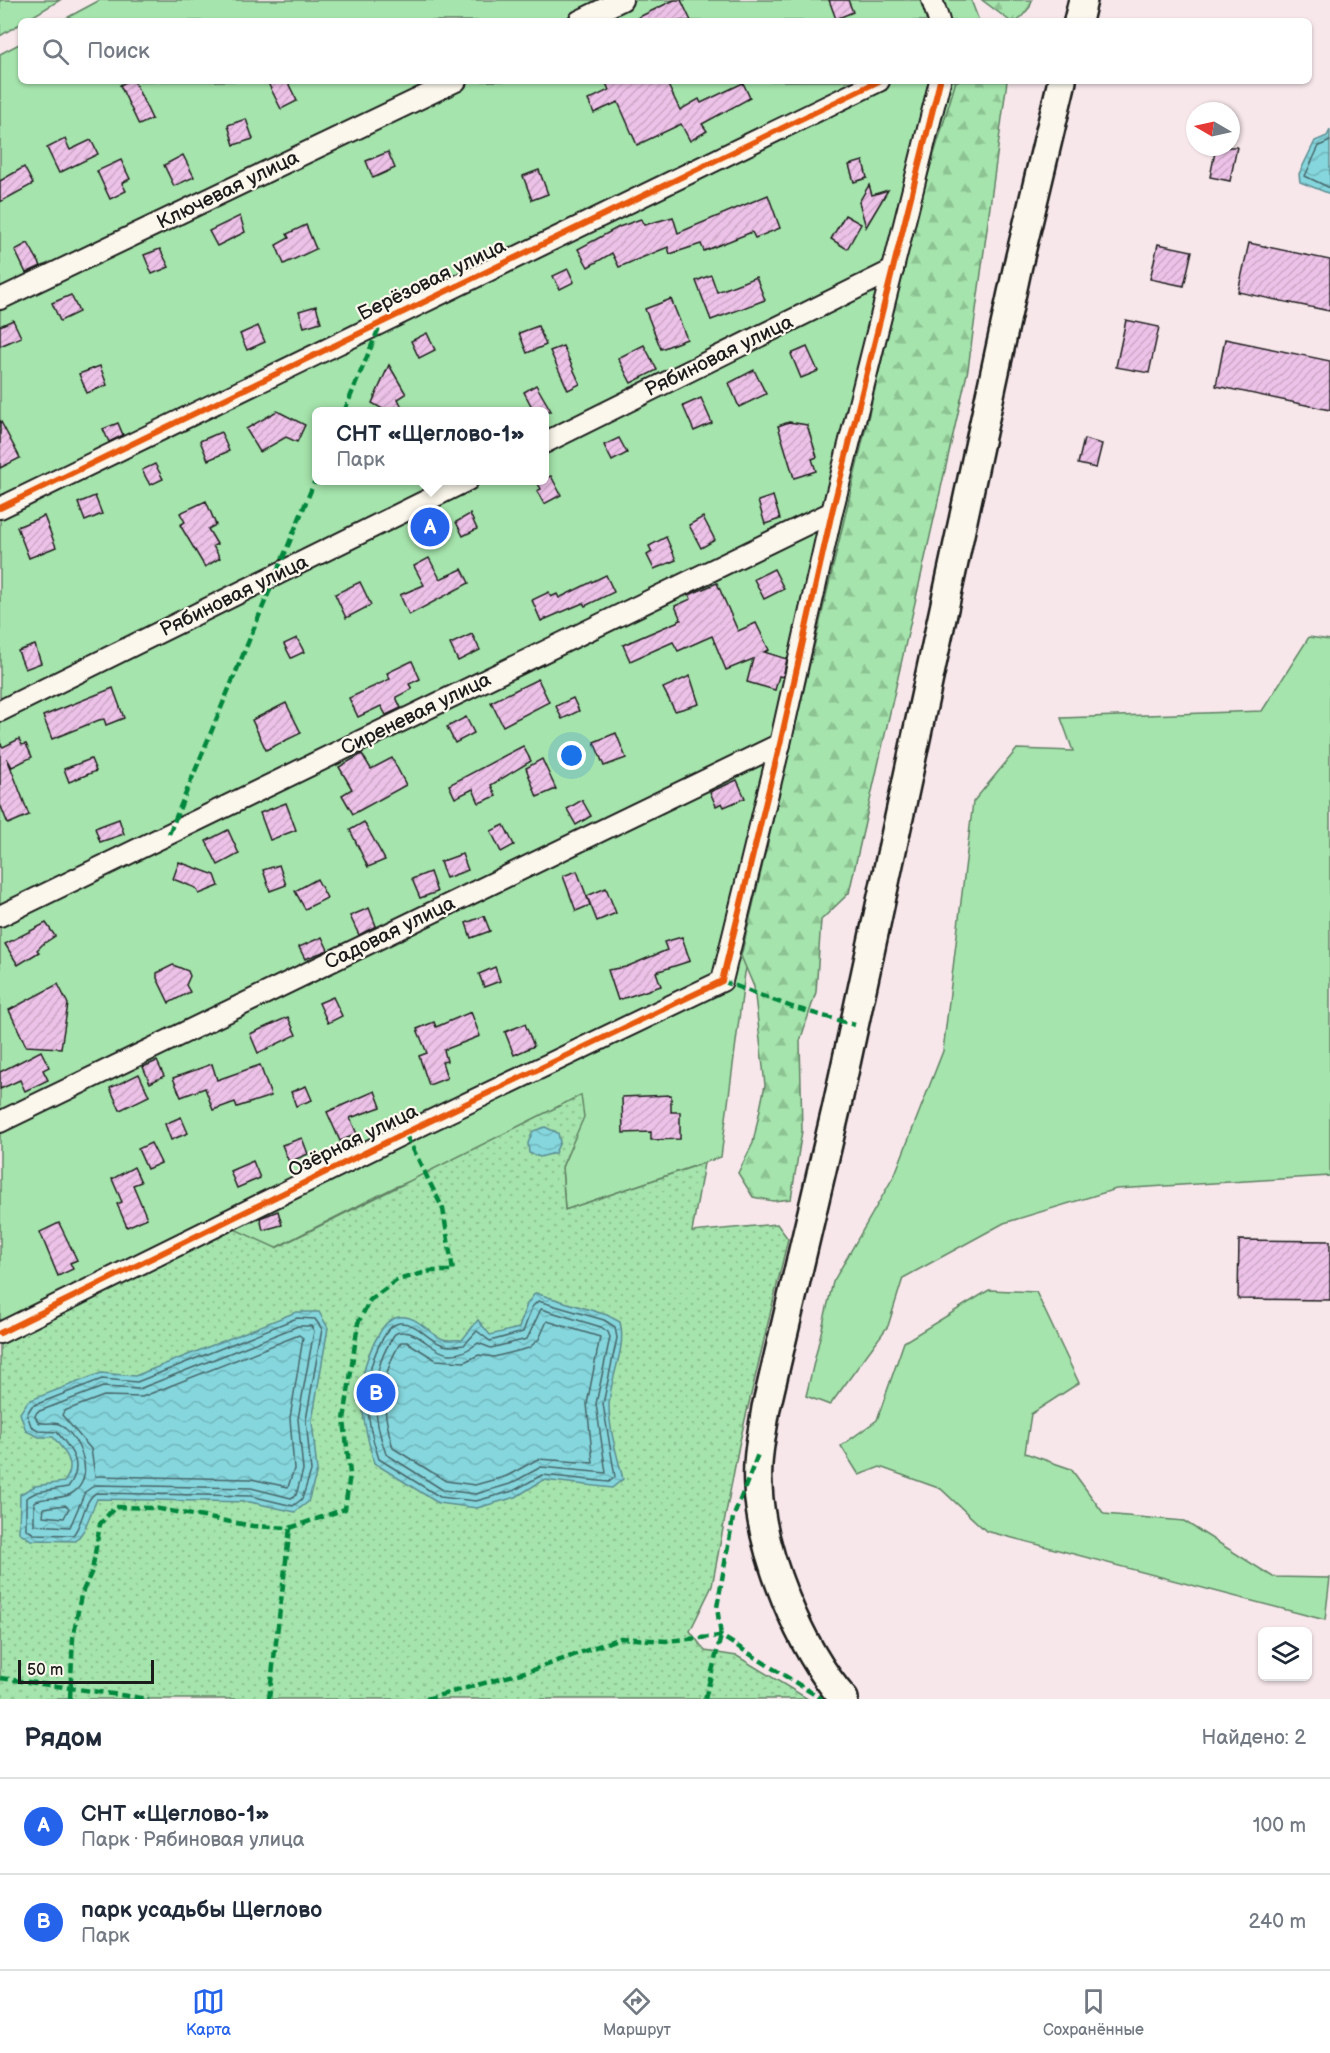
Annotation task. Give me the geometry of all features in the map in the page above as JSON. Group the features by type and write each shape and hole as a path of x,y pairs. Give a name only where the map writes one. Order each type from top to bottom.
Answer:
{"main road":[{"path":"1079,18 1083,0"},
{"path":"844,1699 818,1662 783,1591 759,1508 758,1454 766,1408 836,1110 1018,265 1061,84"}],"street":[{"path":"585,18 622,0"},
{"path":"932,0 938,18"},
{"name":"Ключевая улица","path":"0,300 450,84"},
{"name":"Берёзовая улица","path":"0,508 873,84"},
{"path":"780,744 832,512 939,84"},
{"name":"Рябиновая улица","path":"549,441 893,270"},
{"name":"Рябиновая улица","path":"0,711 458,485"},
{"name":"Сиреневая улица","path":"0,916 832,512"},
{"name":"Озёрная улица","path":"0,1333 405,1133 722,981 780,744"},
{"name":"Садовая улица","path":"0,1122 780,744"}],"green space":[{"path":"0,0 60,0 30,18 18,18 18,25 0,36"},
{"path":"100,0 971,0 978,18 67,18"},
{"path":"982,0 1032,0 1030,7 1021,18 1006,18"},
{"path":"18,45 18,84 973,84 745,973 721,1157 565,1210 562,1167 583,1117 395,1187 275,1248 0,1340 0,54"},
{"path":"955,84 1007,84 968,369 849,893 821,920 816,992 800,1041 802,1131 791,1199 773,1201 753,1197 738,1173 753,1143 765,1085 754,987 741,956 917,211"},
{"path":"1309,637 1330,640 1330,1176 1116,1189 1004,1223 903,1278 888,1326 830,1405 806,1396 833,1282 895,1174 943,1051 973,802 1017,749 1073,751 1061,718 1262,711"},
{"path":"581,1095 584,1117 562,1167 565,1210 704,1163 692,1232 777,1224 788,1239 739,1445 712,1586 690,1631 705,1651 737,1656 808,1699 0,1699 0,1340 228,1226 276,1248"},
{"path":"989,1290 1036,1292 1079,1383 1031,1414 1025,1453 1071,1469 1104,1514 1184,1521 1273,1577 1330,1578 1325,1620 986,1531 941,1489 880,1467 859,1475 841,1446 877,1420 904,1342"}],"water":[{"path":"1330,130 1330,194 1300,182 1299,174 1315,141 1327,136"},
{"path":"545,1127 558,1133 560,1142 555,1153 540,1157 529,1153 528,1143 533,1131"},
{"path":"535,1293 607,1315 620,1322 622,1332 620,1352 610,1394 609,1414 623,1479 612,1488 543,1480 516,1497 477,1508 438,1503 374,1463 363,1414 362,1382 371,1350 386,1323 399,1317 411,1318 443,1339 462,1340 478,1320 490,1335 519,1328 527,1304"},
{"path":"296,1312 319,1312 328,1328 312,1421 317,1471 308,1502 295,1512 250,1502 97,1499 84,1530 76,1541 31,1540 19,1532 20,1494 35,1486 64,1482 70,1469 68,1458 53,1437 39,1437 26,1431 20,1413 28,1401 101,1373 135,1376"}],"building":[{"path":"674,0 681,0 690,18 637,18"},
{"path":"829,0 848,0 853,12 836,18"},
{"path":"135,84 152,119 139,125 120,85"},
{"path":"268,84 288,84 297,101 281,109"},
{"path":"606,84 667,84 680,110 699,99 701,103 741,84 743,84 750,98 702,124 707,131 690,141 681,124 637,145 618,102 594,113 588,100 609,90"},
{"path":"246,119 253,139 234,145 228,125"},
{"path":"65,139 70,150 91,140 98,154 59,173 47,148"},
{"path":"388,152 395,168 373,178 366,161"},
{"path":"183,155 194,177 174,186 164,165"},
{"path":"1214,156 1235,156 1230,181 1210,177"},
{"path":"121,160 130,179 122,183 126,191 110,199 97,171"},
{"path":"863,161 867,178 854,182 849,165"},
{"path":"24,167 33,184 0,202 0,181"},
{"path":"539,170 548,194 532,200 523,176"},
{"path":"869,185 872,195 888,190 866,227 859,202"},
{"path":"768,195 780,228 755,238 752,232 704,251 701,244 670,254 668,247 619,267 612,253 588,267 578,249 619,227 641,219 644,225 673,217 678,233"},
{"path":"845,215 861,224 847,249 831,239"},
{"path":"240,216 245,232 217,246 209,231"},
{"path":"306,225 316,249 284,264 276,245 289,238 287,234"},
{"path":"28,243 41,266 26,273 15,250"},
{"path":"1249,243 1330,260 1330,311 1238,292"},
{"path":"1158,244 1192,251 1184,286 1150,279"},
{"path":"160,249 169,267 152,274 144,255"},
{"path":"568,269 574,282 560,289 553,276"},
{"path":"711,275 717,292 756,277 765,300 711,320 696,281"},
{"path":"71,295 79,312 60,321 52,303"},
{"path":"671,299 687,339 661,349 645,309"},
{"path":"316,306 321,322 304,327 299,311"},
{"path":"13,320 21,337 0,346 0,326"},
{"path":"1126,320 1159,327 1149,373 1116,367"},
{"path":"258,326 265,342 247,350 240,334"},
{"path":"538,326 546,345 527,353 519,333"},
{"path":"427,333 435,350 419,358 411,341"},
{"path":"1225,339 1330,361 1330,410 1216,386"},
{"path":"644,345 657,370 631,383 618,358"},
{"path":"563,346 580,384 568,390 550,351"},
{"path":"807,347 818,371 801,378 791,354"},
{"path":"389,365 406,394 398,399 402,407 379,407 372,403"},
{"path":"100,366 107,385 87,393 79,374"},
{"path":"754,370 766,394 739,407 729,383"},
{"path":"536,385 549,407 532,407 524,392"},
{"path":"701,398 712,423 694,431 683,406"},
{"path":"277,411 305,425 297,442 286,437 260,452 246,429"},
{"path":"0,420 20,458 0,468"},
{"path":"789,422 807,425 817,457 812,459 816,471 794,478 778,426"},
{"path":"118,423 123,435 109,442 103,429"},
{"path":"221,432 229,451 208,460 200,441"},
{"path":"619,438 627,453 612,461 604,445"},
{"path":"1084,439 1102,444 1096,468 1078,464"},
{"path":"155,464 163,479 150,485 142,470"},
{"path":"551,476 561,495 544,504 537,491 541,489 539,485 549,485"},
{"path":"95,496 102,514 85,521 78,503"},
{"path":"773,496 780,519 765,524 758,501"},
{"path":"206,501 216,525 208,529 217,544 213,546 220,558 205,567 180,525 185,522 180,513"},
{"path":"470,514 477,529 463,536 456,522"},
{"path":"44,516 56,547 29,558 17,527"},
{"path":"703,517 715,540 701,548 689,525"},
{"path":"666,537 676,560 654,569 647,555 652,552 649,546"},
{"path":"429,558 440,579 462,569 469,583 409,615 400,595 424,585 414,566"},
{"path":"774,569 784,589 764,599 754,579"},
{"path":"606,575 614,592 585,606 583,603 541,621 532,600 549,592 551,597 557,594 559,598"},
{"path":"360,582 371,605 346,618 335,594"},
{"path":"717,583 738,631 756,623 769,650 764,652 787,659 783,677 779,676 775,690 747,682 753,659 726,670 712,636 678,651 673,642 630,661 623,645 681,620 675,606 691,599 689,595"},
{"path":"472,634 480,650 458,661 450,644"},
{"path":"297,638 304,652 291,658 284,644"},
{"path":"35,645 41,663 25,669 18,651"},
{"path":"412,661 420,679 409,684 412,689 396,697 401,708 386,715 381,706 358,717 349,698 390,679 387,673"},
{"path":"690,676 699,704 675,711 663,688"},
{"path":"538,679 549,702 503,726 491,702"},
{"path":"113,688 124,718 106,725 104,719 99,720 52,739 43,716"},
{"path":"573,698 579,711 562,719 556,706"},
{"path":"286,703 301,733 266,750 252,720"},
{"path":"466,717 474,733 455,743 447,727"},
{"path":"616,733 626,758 604,766 594,742"},
{"path":"19,739 22,745 26,744 32,757 12,767 7,758 29,815 8,824 0,804 0,743 3,747"},
{"path":"523,746 531,761 491,785 496,796 479,803 473,789 455,798 449,785"},
{"path":"362,754 371,769 392,758 406,785 353,814 342,795 352,789 339,767"},
{"path":"91,759 96,771 69,782 64,769"},
{"path":"542,759 556,789 537,797 526,768"},
{"path":"737,780 745,798 724,807 722,803 716,806 710,792"},
{"path":"582,800 591,816 576,825 567,809"},
{"path":"286,803 296,830 270,840 260,813"},
{"path":"119,819 124,834 100,842 95,828"},
{"path":"364,822 385,860 368,867 350,830"},
{"path":"504,825 514,845 501,852 491,831"},
{"path":"228,830 239,854 218,865 206,841"},
{"path":"462,854 468,870 446,878 440,862"},
{"path":"179,862 215,875 219,886 199,894 196,888 173,879"},
{"path":"279,865 286,885 270,891 263,870"},
{"path":"577,871 590,905 576,911 563,876"},
{"path":"430,872 437,892 420,898 412,879"},
{"path":"317,879 327,898 305,909 295,891"},
{"path":"606,888 616,913 597,921 587,896"},
{"path":"369,908 376,926 359,935 350,916"},
{"path":"484,916 490,931 471,938 466,923"},
{"path":"46,923 55,936 37,950 39,952 18,965 5,944"},
{"path":"322,937 328,950 305,959 299,947"},
{"path":"682,937 690,961 656,972 661,986 618,1000 608,970 626,967 667,950 664,942"},
{"path":"173,965 188,971 190,976 186,985 190,992 169,1003 157,978 157,973"},
{"path":"495,967 500,981 484,987 479,974"},
{"path":"58,984 68,1004 61,1048 26,1046 9,1010"},
{"path":"333,997 342,1016 328,1023 319,1003"},
{"path":"471,1012 480,1036 444,1050 447,1061 442,1062 447,1078 429,1085 419,1056 427,1053 417,1029 434,1022 436,1027"},
{"path":"288,1017 296,1035 258,1053 250,1034"},
{"path":"525,1024 534,1046 514,1055 505,1032"},
{"path":"41,1051 49,1067 43,1070 48,1080 25,1091 20,1080 0,1089 0,1072"},
{"path":"157,1061 164,1076 150,1083 143,1067"},
{"path":"212,1064 217,1080 260,1065 271,1096 237,1107 235,1102 213,1110 205,1088 181,1097 173,1078"},
{"path":"139,1074 149,1096 120,1110 110,1088"},
{"path":"306,1086 312,1100 296,1106 291,1092"},
{"path":"375,1091 381,1107 350,1118 357,1134 340,1141 327,1112"},
{"path":"671,1095 671,1112 680,1112 680,1139 651,1140 651,1132 623,1133 622,1097"},
{"path":"181,1117 188,1133 171,1140 165,1124"},
{"path":"302,1138 308,1154 289,1162 282,1145"},
{"path":"151,1143 161,1163 147,1169 138,1149"},
{"path":"253,1161 260,1178 237,1188 230,1171"},
{"path":"134,1167 141,1182 133,1185 147,1218 127,1227 117,1204 122,1202 112,1179"},
{"path":"278,1211 282,1225 263,1230 260,1218"},
{"path":"59,1223 77,1260 70,1263 73,1269 58,1276 40,1232"},
{"path":"1239,1240 1330,1241 1330,1300 1238,1299"}],"marked path":[{"path":"346,407 381,323"},
{"path":"169,834 313,485"},
{"path":"722,981 792,1007 855,1025"},
{"path":"70,1699 73,1638 81,1595 92,1571 100,1524 115,1507 154,1508 253,1526 290,1528 345,1509 350,1474 344,1420 358,1323 370,1300 397,1280 431,1271 453,1271 443,1209 405,1133"},
{"path":"705,1699 721,1636 717,1607 733,1518 758,1454"},
{"path":"269,1699 290,1528"},
{"path":"426,1699 536,1669 620,1638 666,1641 721,1636 822,1699"},
{"path":"0,1678 148,1699"}],"cycle path":[{"path":"0,508 873,84"},
{"path":"0,1333 405,1133 722,981 780,744 832,512 939,84"}],"place":[{"name":"СНТ «Щеглово-1»","path":"430,527"},
{"name":"парк усадьбы Щеглово","path":"376,1393"}]}
